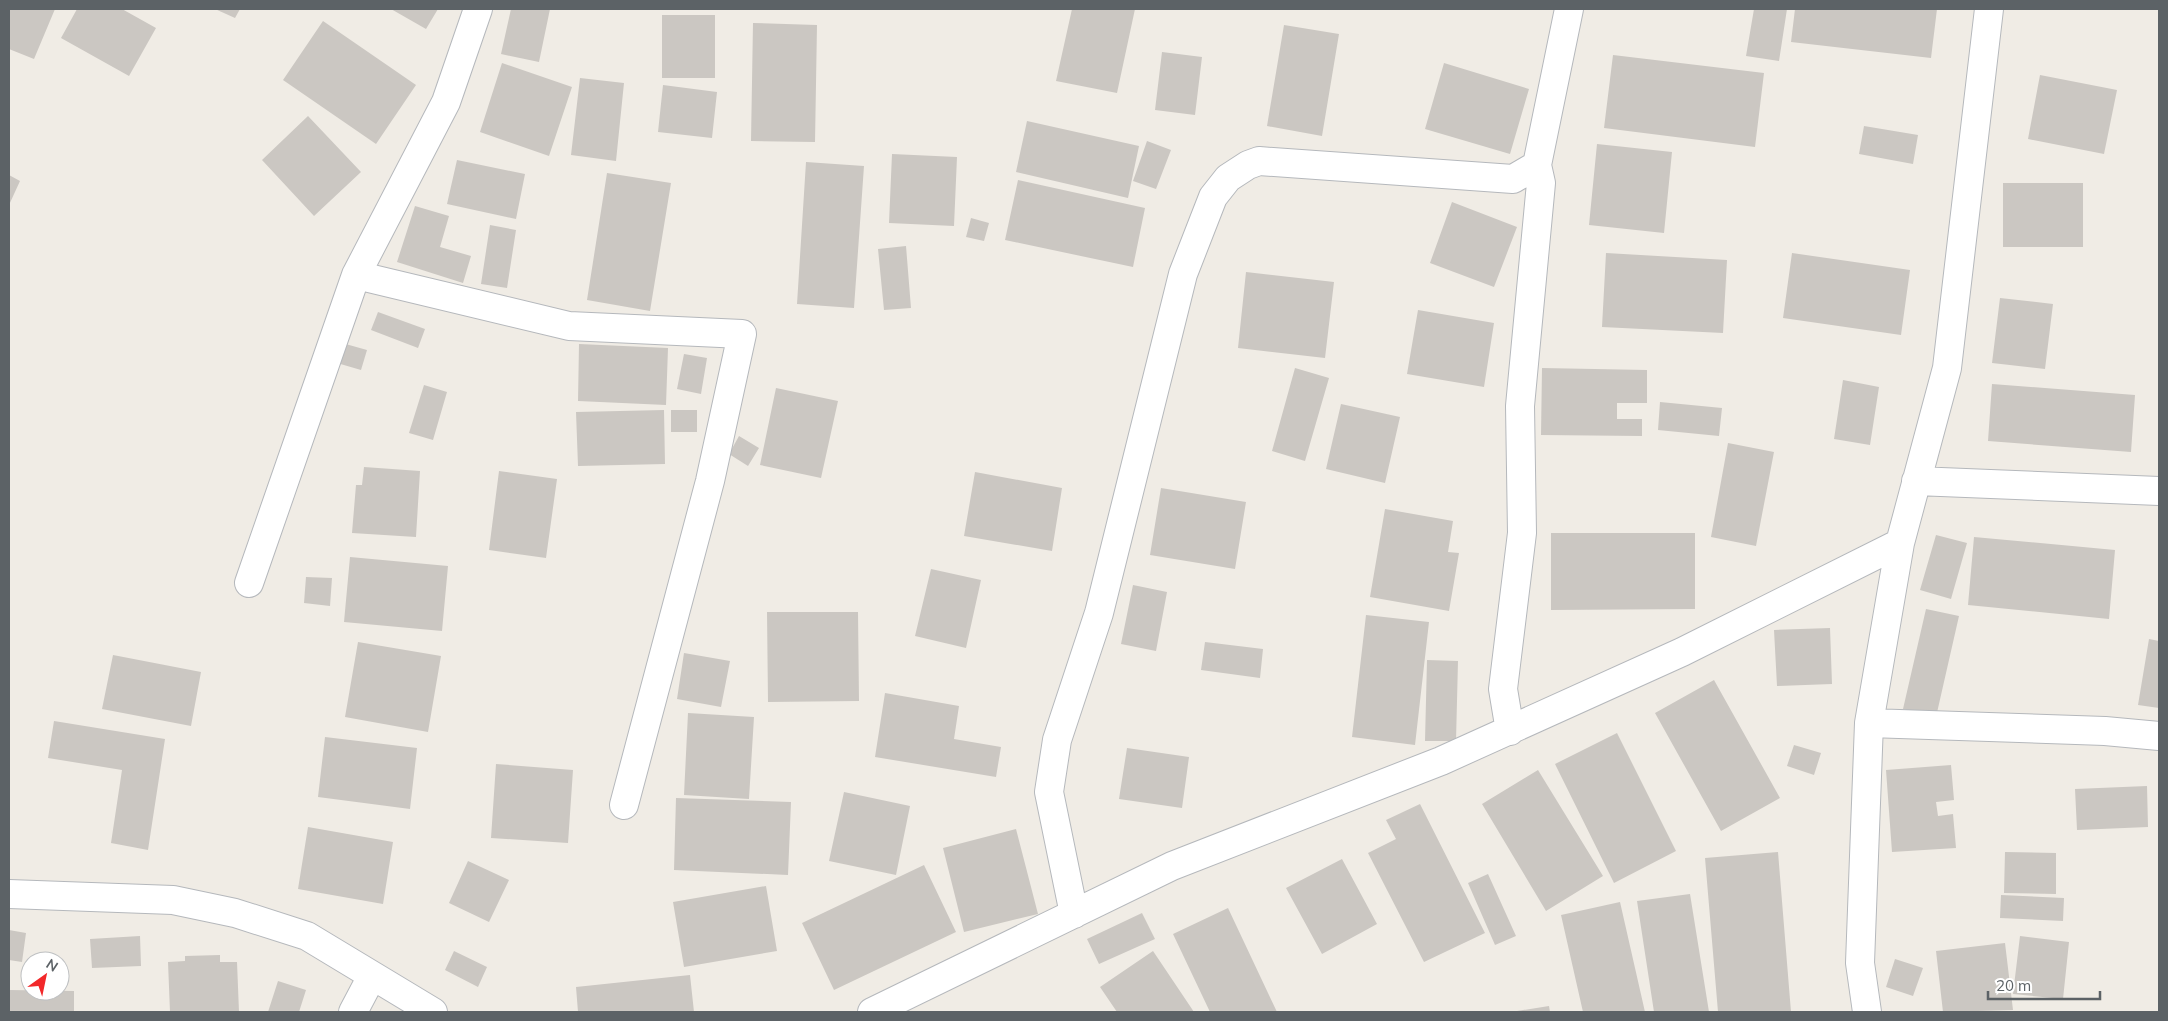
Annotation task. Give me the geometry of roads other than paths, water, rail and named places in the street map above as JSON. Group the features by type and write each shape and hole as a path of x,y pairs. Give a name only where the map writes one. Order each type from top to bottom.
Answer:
{"street":[{"path":"250,583 356,275 446,102 478,9"},
{"path":"1510,731 1503,689 1522,534 1520,406 1541,183 1537,165 1569,9"},
{"path":"1866,1012 1860,964 1869,723 1900,543 1947,368 1990,9"},
{"path":"1074,914 1049,792 1056,740 1099,613 1183,274 1213,197 1228,178 1248,165 1259,161 1513,179 1537,165"},
{"path":"356,275 569,326 742,334 710,481 624,805"},
{"path":"1916,481 2159,491"},
{"path":"872,1012 1172,866 1441,761 1510,731 1682,652 1900,543"},
{"path":"1869,723 2105,731 2159,736"},
{"path":"9,894 173,900 235,913 308,936 433,1012"},
{"path":"353,1012 372,976"}]}
